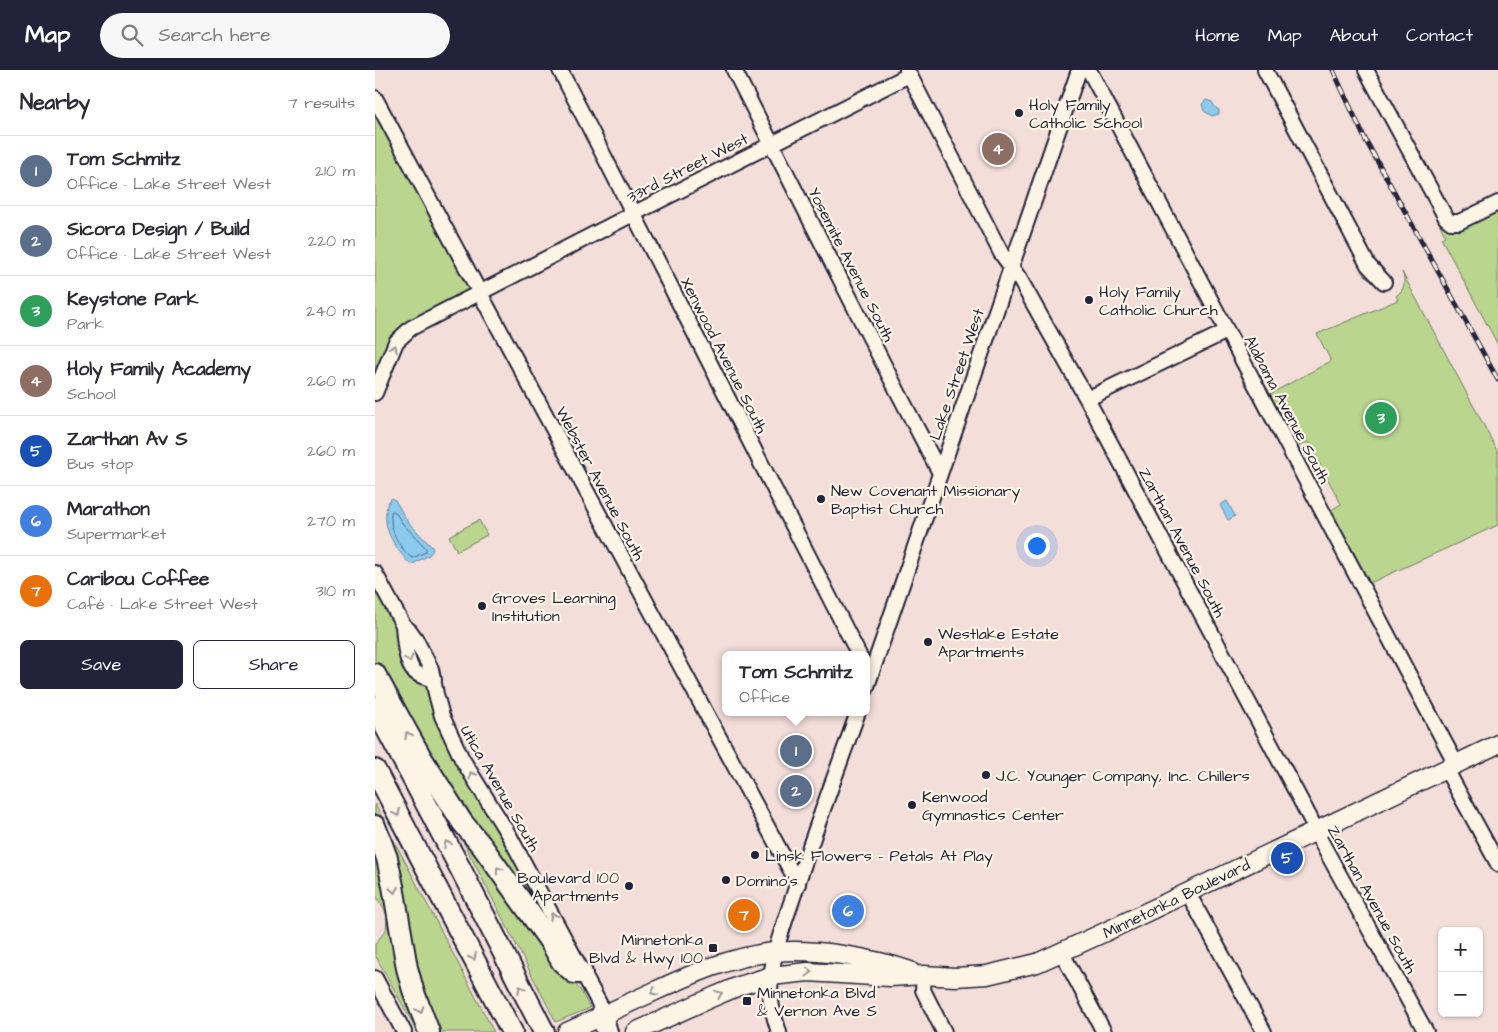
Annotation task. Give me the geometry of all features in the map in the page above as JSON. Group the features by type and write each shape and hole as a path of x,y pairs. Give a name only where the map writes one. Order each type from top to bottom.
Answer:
{"highway":[{"path":"375,674 421,757 462,822 482,846 551,943 562,962 574,973 582,973"},
{"path":"375,707 544,1032"},
{"path":"375,770 512,1032"},
{"path":"375,826 387,858 407,968 429,1032"}],"main road":[{"name":"Minnetonka Boulevard","path":"635,1032 739,986 771,976 808,972 890,976 969,976 1001,972 1037,963 1062,953 1498,744"},
{"name":"Minnetonka Boulevard","path":"567,1032 599,1024 701,971 738,959 776,952 799,951 840,955 896,966 924,976"}],"street":[{"name":"Xenwood Avenue South","path":"560,70 857,651"},
{"name":"Yosemite Avenue South","path":"734,70 940,473"},
{"name":"Lake Street West","path":"870,670 1079,70"},
{"name":"Alabama Avenue South","path":"1089,70 1227,331 1451,766 1498,864"},
{"path":"1265,70 1368,265 1384,282"},
{"path":"1367,70 1444,216 1451,222 1463,220 1498,202"},
{"name":"33rd Street West","path":"480,292 772,144 908,72"},
{"name":"Zarthan Avenue South","path":"908,72 1001,253 1023,286 1087,399 1310,818 1315,832 1426,1032"},
{"name":"Webster Avenue South","path":"375,98 595,510 798,884"},
{"path":"375,393 396,342 403,335 411,328 480,292"},
{"path":"1087,399 1227,331"},
{"name":"Utica Avenue South","path":"375,573 403,625 409,659 413,669 421,676 434,680 442,716 462,759 510,836 599,1003 599,1024"},
{"path":"779,1032 770,994 771,976 776,952 857,716"},
{"path":"1188,893 1264,1032"},
{"path":"1062,953 1104,1032"},
{"path":"924,976 923,990 944,1032"},
{"path":"375,978 403,1032"}],"green space":[{"path":"375,110 468,286 464,293 416,320 375,382"},
{"path":"1498,210 1498,345 1441,238 1445,236 1438,220 1444,226 1454,229"},
{"path":"1402,272 1498,452 1498,525 1370,583 1331,510 1341,504 1308,442 1297,447 1270,394 1331,361 1317,334 1398,300 1396,296 1404,285"},
{"path":"479,520 487,535 457,551 449,536"},
{"path":"375,580 401,635 564,944 559,947 415,738 375,661"},
{"path":"375,804 494,1032 437,1032 426,1008 381,830 375,816"},
{"path":"454,824 479,851 582,993 590,1008 556,1022"},
{"path":"375,840 422,1032 416,1032 375,955 375,944 386,930 387,918 375,894"}],"water":[{"path":"1206,100 1212,102 1219,110 1219,114 1212,116 1204,111 1202,104"},
{"path":"392,498 407,521 433,550 429,555 413,564 410,564 395,544 387,526 386,512 388,503"},
{"path":"1227,501 1235,516 1228,520 1220,505"}],"railway":[{"path":"1333,70 1365,139 1498,380"}],"place":[{"name":"Holy Family Catholic School","path":"1019,113"},
{"name":"Holy Family Academy","path":"998,149"},
{"name":"Holy Family Catholic Church","path":"1089,300"},
{"name":"Keystone Park","path":"1381,418"},
{"name":"New Covenant Missionary Baptist Church","path":"821,499"},
{"name":"Groves Learning Institution","path":"482,606"},
{"name":"Westlake Estate Apartments","path":"928,642"},
{"name":"Tom Schmitz","path":"796,751"},
{"name":"J.C. Younger Company, Inc. Chillers","path":"986,775"},
{"name":"Sicora Design / Build","path":"796,791"},
{"name":"Kenwood Gymnastics Center","path":"912,805"},
{"name":"Linsk Flowers - Petals At Play","path":"755,855"},
{"name":"Zarthan Av S","path":"1287,858"},
{"name":"Domino's","path":"726,880"},
{"name":"Boulevard 100 Apartments","path":"629,886"},
{"name":"Marathon","path":"848,911"},
{"name":"Caribou Coffee","path":"744,915"},
{"name":"Minnetonka Blvd & Hwy 100","path":"713,948"},
{"name":"Minnetonka Blvd & Vernon Ave S","path":"747,1001"}]}
